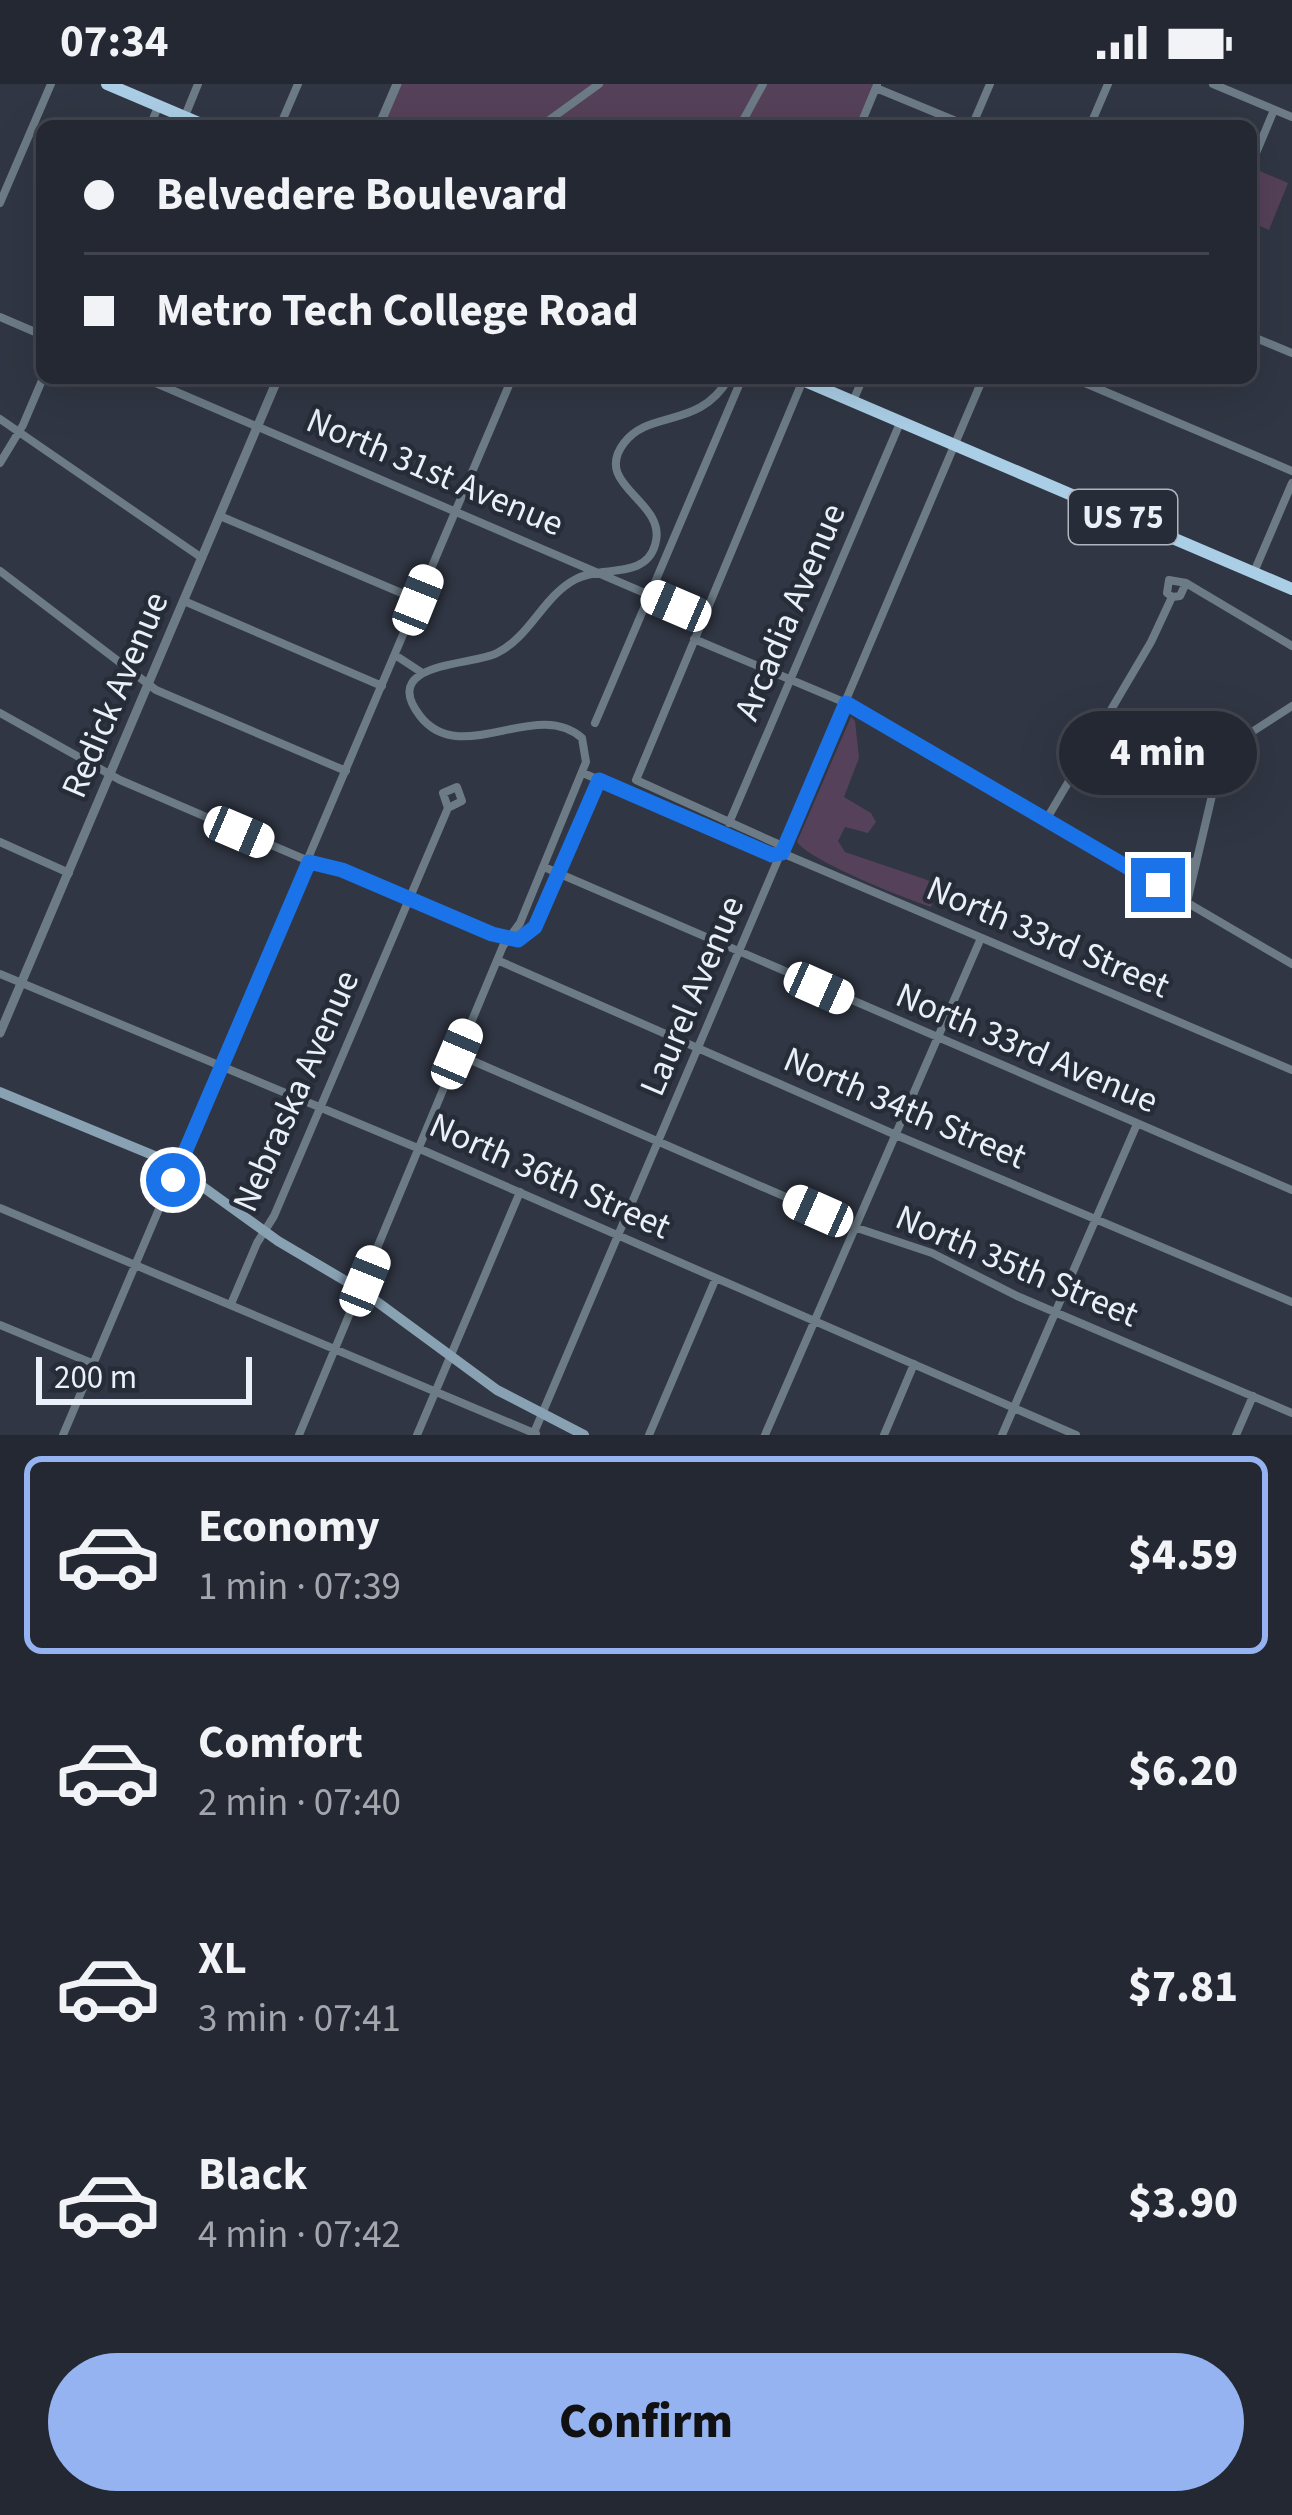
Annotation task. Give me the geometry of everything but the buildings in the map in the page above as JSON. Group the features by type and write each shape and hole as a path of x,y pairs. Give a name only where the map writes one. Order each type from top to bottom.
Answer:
{"highway":[{"path":"107,84 191,120"},
{"name":"US 75","path":"813,384 1292,589"}],"main road":[{"path":"0,1092 178,1168 265,1231 361,1289 497,1390 584,1435"}],"street":[{"path":"0,203 50,84"},
{"path":"184,117 199,84"},
{"path":"283,120 298,84"},
{"path":"382,120 397,84"},
{"path":"550,120 599,84"},
{"path":"743,120 763,84"},
{"path":"973,120 990,84"},
{"path":"1093,120 1108,84"},
{"path":"1213,84 1292,118"},
{"path":"863,120 877,86 956,120"},
{"path":"153,120 159,106"},
{"path":"1257,151 1274,110"},
{"path":"0,317 36,332"},
{"path":"1257,338 1292,353"},
{"path":"0,463 40,384"},
{"name":"North 31st Avenue","path":"166,384 703,618"},
{"name":"Redick Avenue","path":"0,1033 276,384"},
{"path":"64,1435 509,384"},
{"path":"395,655 421,672 497,653 518,640 561,589 580,577 640,564 656,543 653,516 618,476 617,458 623,443 641,429 700,409 723,384"},
{"path":"595,723 739,384"},
{"path":"799,384 694,639 846,703 1292,964"},
{"path":"853,401 860,384"},
{"name":"Laurel Avenue","path":"535,1434 980,384"},
{"path":"1087,384 1292,471"},
{"path":"0,418 202,558"},
{"name":"Arcadia Avenue","path":"730,823 901,422"},
{"path":"1254,572 1292,483"},
{"path":"220,516 418,600"},
{"path":"0,571 149,685 346,771"},
{"path":"1172,597 1165,587 1169,580 1186,583 1292,646"},
{"path":"1172,597 1180,596 1186,583"},
{"path":"1046,820 1151,642 1172,597"},
{"path":"184,601 382,686"},
{"name":"North 33rd Street","path":"694,639 636,780 778,844 782,853"},
{"path":"299,1435 497,960 520,923 583,773 585,744 573,730 556,723 475,736 433,727 421,718 411,697 421,672"},
{"path":"1187,902 1214,782 1224,760 1252,730 1292,706"},
{"path":"0,713 110,776 309,862 342,870 508,938 525,938 535,927 599,780"},
{"name":"North 33rd Street","path":"583,773 1292,1070"},
{"name":"Nebraska Avenue","path":"231,1304 448,808"},
{"path":"0,842 69,873"},
{"path":"1165,889 1194,861"},
{"name":"North 33rd Avenue","path":"544,867 1292,1190"},
{"path":"765,1435 982,938"},
{"name":"North 34th Street","path":"497,960 1292,1302"},
{"name":"North 36th Street","path":"0,974 420,1149 1076,1435"},
{"name":"North 35th Street","path":"457,1054 857,1228 932,1253 1056,1313 1292,1413"},
{"path":"1002,1435 1138,1124"},
{"path":"417,1435 520,1192"},
{"path":"0,1208 535,1434"},
{"path":"649,1435 716,1278"},
{"path":"0,1325 94,1364"},
{"path":"884,1435 914,1364"},
{"path":"1236,1435 1253,1396"}],"shaded area":[{"path":"395,84 874,84 867,120 386,120"},
{"path":"1260,171 1288,183 1269,230 1257,225"},
{"path":"851,717 859,758 844,797 871,813 876,822 868,833 845,827 838,841 845,852 939,884 931,907 839,869 797,842"}],"route":[{"path":"173,1180 309,862 342,870 492,934 525,938 535,927 599,780 772,855 782,853 846,703 1158,885"}]}
